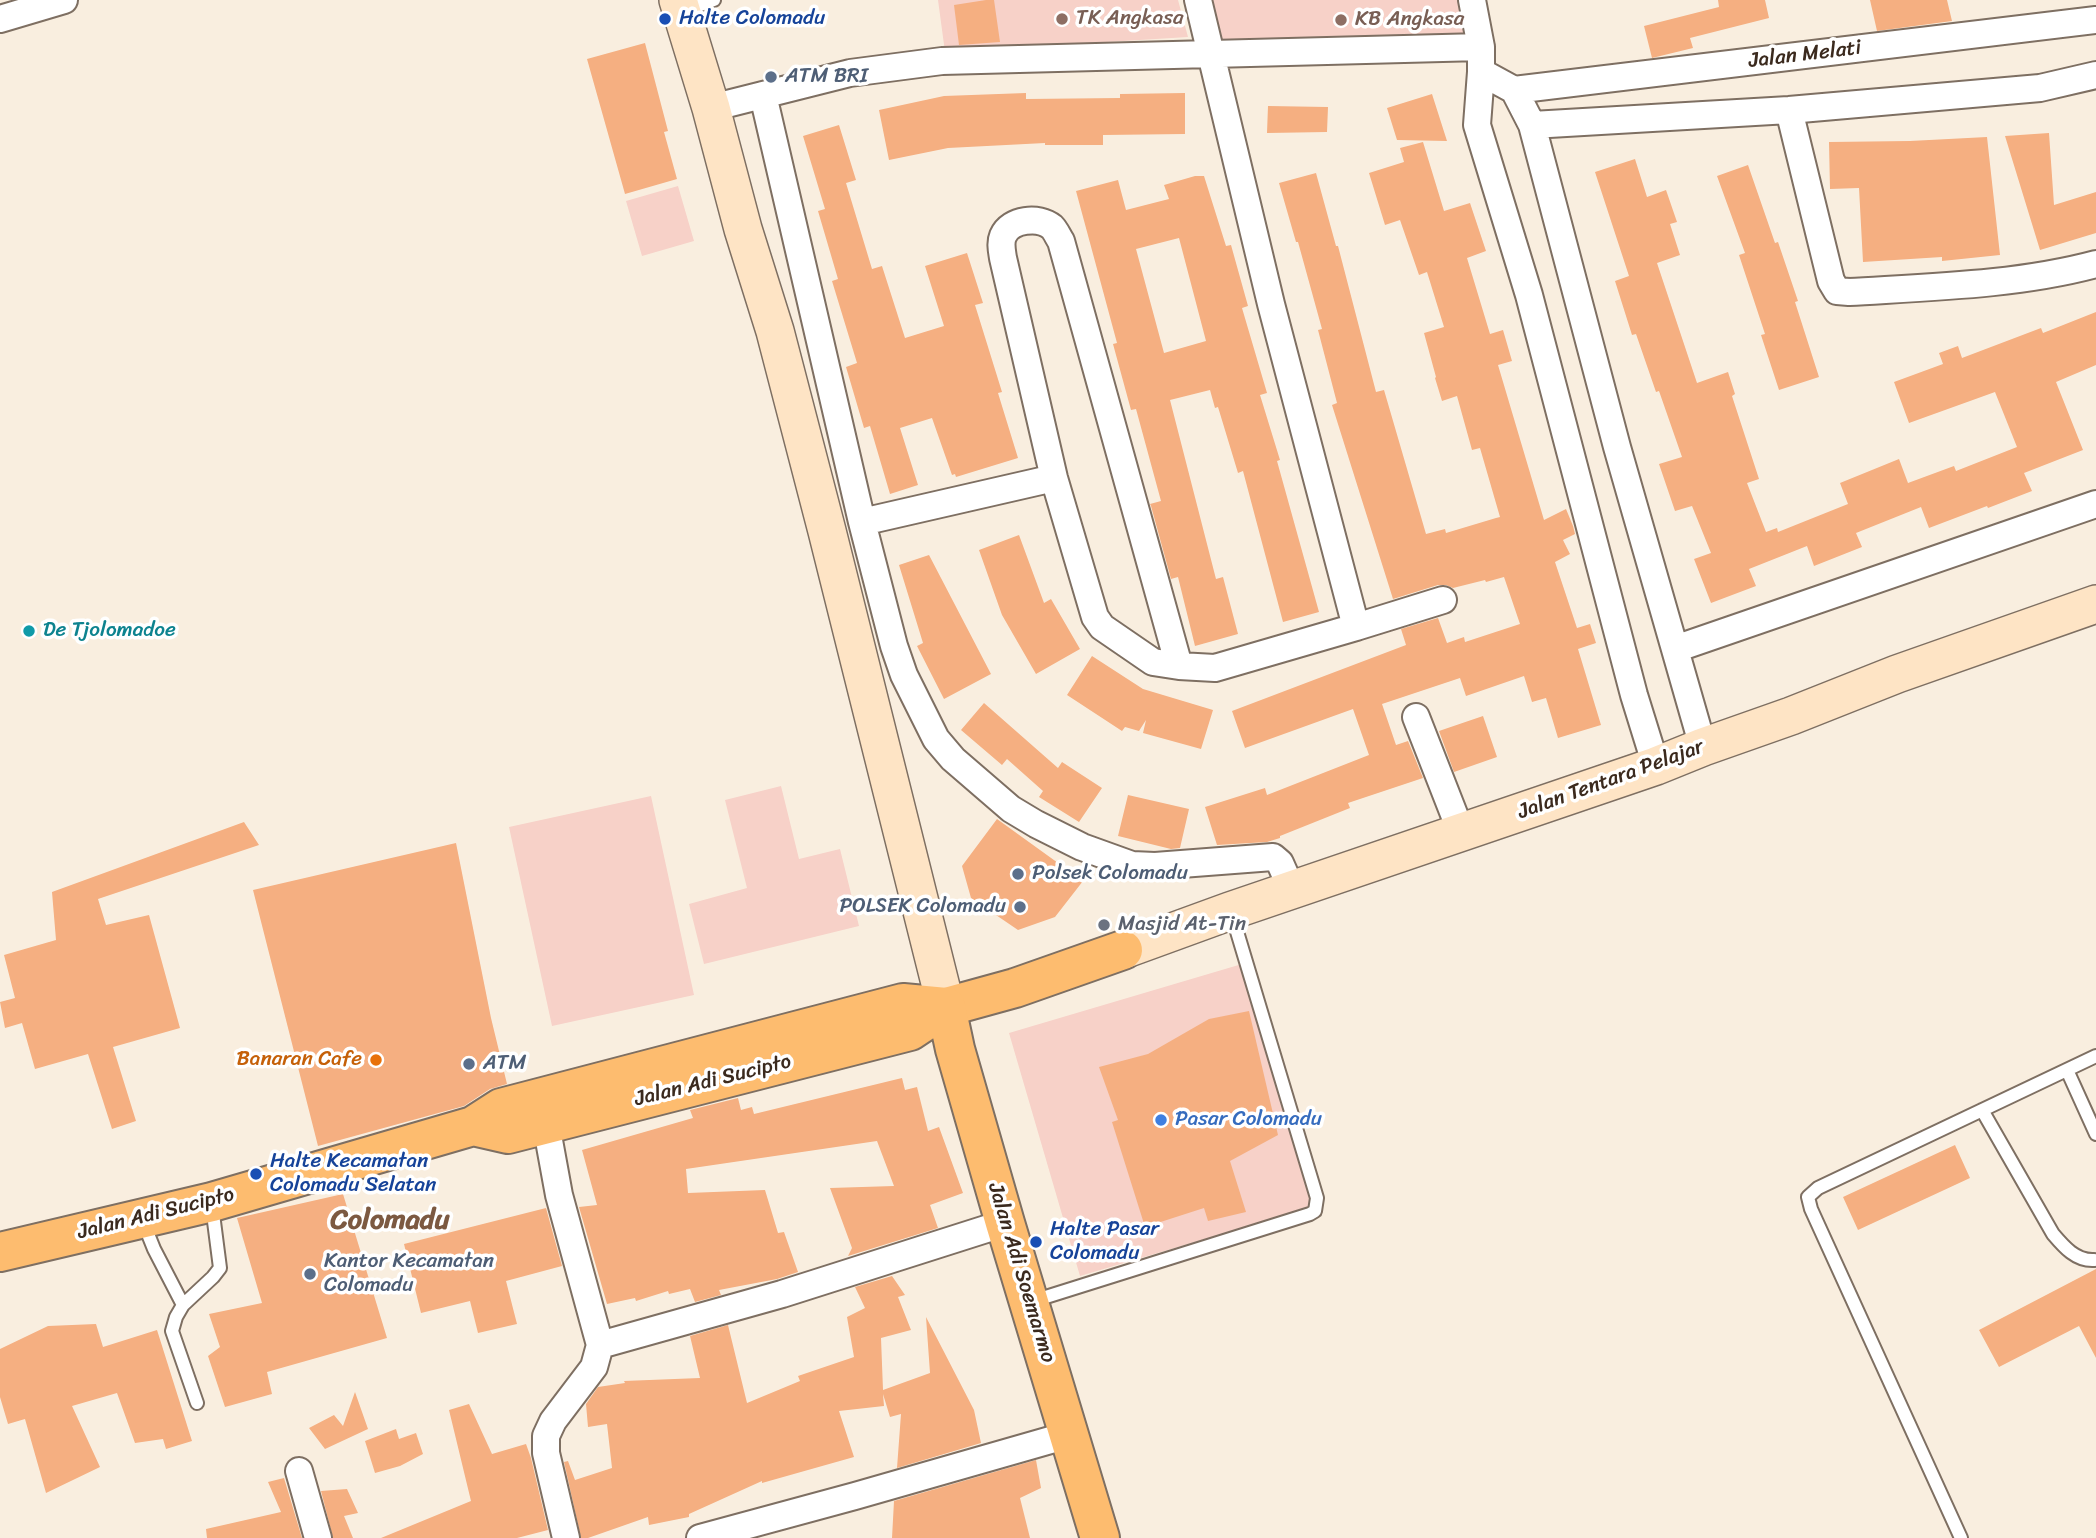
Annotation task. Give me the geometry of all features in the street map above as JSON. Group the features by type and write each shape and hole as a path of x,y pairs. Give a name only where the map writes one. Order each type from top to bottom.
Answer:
{"main road":[{"path":"679,6 775,331 946,1007"},
{"name":"Jalan Tentara Pelajar","path":"1123,950 1656,766 1897,674 2090,610"},
{"name":"Jalan Adi Sucipto","path":"473,1126 509,1134 910,1031 946,1007 1015,988 1123,950"},
{"name":"Jalan Adi Sucipto","path":"0,1252 212,1202 473,1126 500,1108 903,1003 946,1007"},
{"name":"Jalan Adi Soemarmo","path":"946,1007 955,1049 1100,1538"}],"street":[{"path":"0,19 64,0"},
{"path":"1198,0 1271,304 1356,627"},
{"path":"1472,0 1481,60 1477,125 1529,295 1634,695 1656,766"},
{"name":"Jalan Melati","path":"1514,90 2096,20"},
{"path":"711,108 850,73 942,61 1211,54 1481,60 1514,90 1532,125 1617,447 1703,747"},
{"path":"1532,125 1789,110 2040,88 2096,75"},
{"path":"764,95 862,522 894,646 904,675 936,739 953,759 1012,808 1036,824 1082,847 1132,865 1155,866 1273,856 1280,863 1292,890"},
{"path":"1789,110 1831,281 1837,290 1849,292 1975,284 2096,264"},
{"path":"1179,666 1061,242 1053,228 1041,220 1013,225 1004,233 1001,244 1003,258 1054,478 1095,617 1102,627 1153,662 1179,666 1215,668 1443,600"},
{"path":"862,522 1054,478"},
{"path":"1675,649 2096,504"},
{"path":"1416,717 1461,832"},
{"path":"546,1124 559,1195 600,1345 594,1367 546,1436 546,1453 566,1538"},
{"path":"600,1345 782,1294 1006,1223"},
{"path":"700,1538 1068,1435"},
{"path":"299,1471 318,1538"}],"lane":[{"path":"679,6 714,0"},
{"path":"1030,1302 1315,1211 1317,1198 1230,911"},
{"path":"1961,1538 1811,1209 1808,1197 1818,1188 2096,1056"},
{"path":"2067,1070 2096,1134"},
{"path":"1982,1110 2053,1234 2075,1256 2094,1260"},
{"path":"197,1403 172,1331 183,1305 220,1268 212,1202"},
{"path":"142,1218 154,1249 183,1305"}],"shaded area":[{"name":"TK Angkasa","path":"938,0 1178,0 1188,37 945,52"},
{"name":"KB Angkasa","path":"1206,0 1466,0 1475,39 1219,47"},
{"path":"678,186 694,241 642,256 626,201"},
{"path":"781,786 799,859 840,849 859,926 704,964 689,904 747,888 725,800"},
{"path":"651,796 694,995 552,1026 509,827"},
{"name":"Pasar Colomadu","path":"1242,964 1313,1207 1080,1276 1009,1033"}],"building":[{"path":"994,0 1000,42 959,45 954,5"},
{"path":"1718,0 1765,0 1769,18 1690,38 1693,48 1652,58 1644,26 1719,7"},
{"path":"1870,0 1947,0 1952,21 1877,31"},
{"path":"645,43 668,131 664,132 677,179 625,194 587,59"},
{"path":"1026,93 1026,99 1120,98 1120,94 1185,93 1185,134 1103,135 1103,145 1045,143 948,148 889,160 879,110 944,96"},
{"path":"1432,94 1447,141 1397,140 1387,108"},
{"path":"1268,106 1328,107 1327,132 1267,133"},
{"path":"839,125 856,180 846,183 872,269 882,266 905,338 944,326 925,266 967,253 983,303 975,305 1002,392 998,393 1018,458 956,477 955,474 952,475 932,418 900,428 918,485 890,494 870,426 864,428 846,367 857,363 832,281 838,279 818,211 825,209 803,136"},
{"path":"2049,133 2054,205 2096,192 2096,233 2040,250 2005,136"},
{"path":"1987,137 2000,255 1942,261 1942,257 1863,262 1859,188 1830,189 1829,142"},
{"path":"1423,142 1444,211 1470,203 1486,251 1467,258 1490,334 1503,330 1512,361 1498,365 1544,520 1566,509 1573,526 1575,534 1563,540 1570,554 1555,562 1577,628 1590,624 1596,643 1578,649 1601,725 1558,738 1546,698 1532,702 1524,676 1466,696 1460,678 1382,704 1396,745 1408,741 1423,778 1348,803 1350,808 1280,838 1267,842 1217,845 1205,807 1265,788 1267,795 1369,755 1353,709 1245,748 1232,711 1406,645 1401,629 1438,618 1447,643 1464,637 1465,642 1520,624 1504,577 1453,588 1438,585 1393,599 1332,405 1337,403 1318,330 1322,329 1279,183 1316,173 1376,392 1384,390 1426,534 1445,529 1446,533 1500,517 1480,448 1472,450 1457,396 1442,401 1435,378 1424,333 1444,327 1427,272 1419,275 1400,220 1385,225 1369,173 1404,162 1400,148"},
{"path":"1635,159 1647,197 1666,190 1677,222 1670,224 1680,255 1657,263 1697,383 1728,372 1735,394 1732,396 1759,479 1747,483 1766,532 1777,528 1778,532 1848,504 1840,483 1899,459 1908,483 1954,466 1956,471 2017,447 1995,392 1909,423 1894,382 1943,364 1939,353 1958,346 1962,358 2041,328 2043,333 2096,312 2096,365 2056,382 2083,450 2024,473 2032,491 1929,528 1921,507 1856,533 1862,547 1814,566 1807,546 1749,569 1756,586 1711,603 1694,559 1711,553 1692,506 1675,511 1659,464 1682,457 1636,334 1632,335 1615,281 1629,276 1595,172"},
{"path":"1748,165 1798,301 1795,302 1819,377 1779,390 1761,335 1765,334 1739,255 1745,253 1717,176"},
{"path":"1204,176 1226,246 1231,245 1248,306 1242,308 1267,393 1260,395 1280,460 1277,461 1319,612 1283,622 1243,471 1238,473 1218,407 1215,408 1210,390 1170,400 1216,579 1223,577 1238,634 1195,646 1178,577 1171,579 1150,504 1161,501 1136,409 1131,410 1113,344 1117,343 1076,191 1118,180 1126,210 1169,199 1164,185","holes":["1179,238 1206,341 1164,353 1136,249"]},
{"path":"1019,535 1044,603 1051,599 1080,649 1036,674 1002,615 979,550"},
{"path":"929,555 991,674 944,699 917,646 923,643 899,565"},
{"path":"1092,656 1143,689 1213,710 1201,749 1143,733 1146,720 1139,731 1125,727 1122,731 1067,695"},
{"path":"984,703 1058,768 1062,762 1102,788 1079,822 1039,797 1043,791 1007,759 1002,765 961,730"},
{"path":"1483,716 1497,757 1454,772 1439,731"},
{"path":"1128,795 1189,809 1180,848 1171,849 1118,836"},
{"name":"Polsek Colomadu","path":"997,819 1083,881 1055,917 1018,930 971,898 962,866"},
{"path":"244,822 259,845 98,899 106,925 149,915 180,1028 113,1047 136,1121 112,1129 88,1054 35,1069 22,1023 5,1028 0,1002 15,998 4,955 56,940 52,892"},
{"path":"456,843 507,1084 490,1089 464,1106 318,1146 253,890"},
{"path":"1249,1011 1278,1135 1230,1161 1246,1212 1208,1221 1204,1208 1145,1227 1112,1122 1118,1120 1099,1067 1148,1054 1209,1019"},
{"path":"902,1078 905,1090 917,1087 928,1131 939,1127 963,1193 930,1205 938,1228 848,1256 852,1248 830,1188 894,1186 877,1141 686,1169 688,1193 765,1190 778,1233 784,1232 798,1272 777,1279 719,1290 721,1295 695,1302 690,1289 669,1294 668,1291 636,1301 635,1298 607,1304 579,1207 597,1205 582,1150 693,1118 690,1110 738,1098 741,1110 752,1107 754,1114"},
{"path":"1955,1145 1970,1178 1858,1230 1843,1197"},
{"name":"Kantor Kecamatan Colomadu","path":"343,1194 387,1338 267,1372 272,1394 225,1407 208,1356 220,1347 209,1314 262,1303 237,1218"},
{"path":"546,1208 562,1266 506,1281 517,1324 478,1333 470,1301 421,1313 404,1244"},
{"path":"2096,1269 2096,1358 2079,1326 1999,1367 1979,1330"},
{"path":"892,1276 905,1295 898,1297 911,1330 881,1338 883,1390 930,1373 926,1317 974,1410 981,1443 897,1468 901,1414 890,1417 883,1394 884,1406 839,1411 854,1457 762,1481 689,1514 689,1517 649,1525 648,1517 581,1538 564,1462 568,1461 575,1480 612,1468 607,1424 588,1427 586,1404 598,1387 625,1383 624,1381 700,1378 690,1336 728,1325 747,1403 800,1381 798,1376 854,1357 847,1317 865,1308 855,1287"},
{"path":"96,1324 103,1347 157,1330 192,1441 166,1449 163,1439 135,1443 117,1393 72,1406 100,1467 46,1493 25,1419 8,1424 0,1397 0,1349 48,1326"},
{"path":"355,1392 368,1429 325,1449 309,1428 334,1415 343,1426"},
{"path":"469,1404 492,1454 526,1444 548,1530 517,1538 381,1538 471,1501 449,1410"},
{"path":"396,1429 399,1439 416,1433 423,1454 400,1466 375,1473 365,1441"},
{"path":"1036,1460 1041,1488 1020,1498 1030,1538 892,1538 894,1501"},
{"path":"284,1478 302,1538 207,1538 206,1529 281,1512 268,1482"},
{"path":"347,1489 358,1513 344,1516 353,1538 333,1538 321,1491"}],"place":[{"name":"Halte Colomadu","path":"665,19"},
{"name":"TK Angkasa","path":"1062,19"},
{"name":"KB Angkasa","path":"1341,20"},
{"name":"ATM BRI","path":"771,77"},
{"name":"De Tjolomadoe","path":"29,631"},
{"name":"Polsek Colomadu","path":"1018,874"},
{"name":"POLSEK Colomadu","path":"1020,907"},
{"name":"Masjid At-Tin","path":"1104,925"},
{"name":"Banaran Cafe","path":"376,1060"},
{"name":"ATM","path":"469,1064"},
{"name":"Pasar Colomadu","path":"1161,1120"},
{"name":"Halte Kecamatan Colomadu Selatan","path":"256,1174"},
{"name":"Halte Pasar Colomadu","path":"1036,1242"},
{"name":"Kantor Kecamatan Colomadu","path":"310,1274"}],"district":[{"name":"Colomadu","path":"390,1221"}]}
